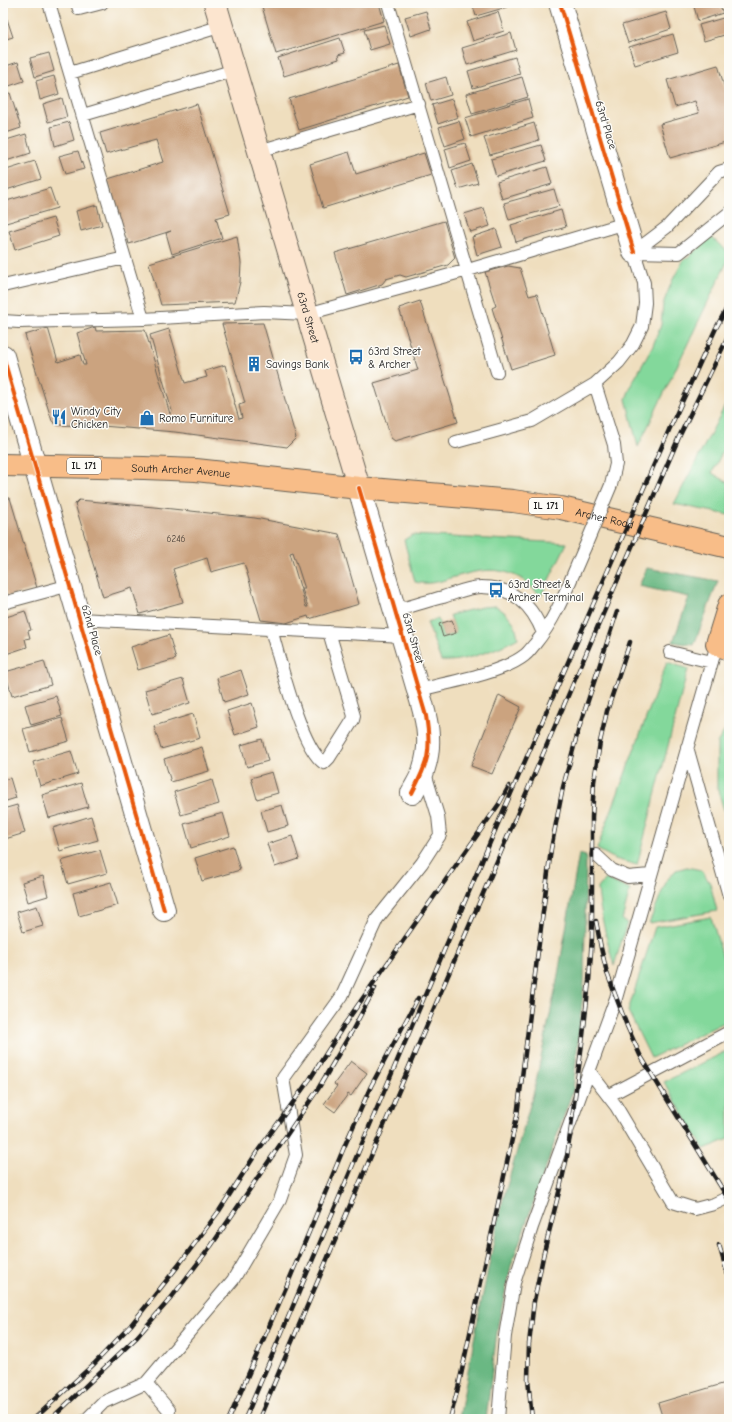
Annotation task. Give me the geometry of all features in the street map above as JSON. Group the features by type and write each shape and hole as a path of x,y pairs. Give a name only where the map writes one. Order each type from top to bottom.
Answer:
{"main road":[{"name":"63rd Street","path":"215,3 359,488"},
{"name":"South Archer Avenue","path":"3,465 196,470 359,488"},
{"name":"Archer Road","path":"359,488 513,501 561,508 729,547"},
{"path":"720,652 729,605"}],"street":[{"name":"63rd Place","path":"560,3 634,252"},
{"name":"62nd Place","path":"3,356 164,910"},
{"name":"63rd Street","path":"359,488 426,716 429,734 428,752 424,770 412,793"}],"lane":[{"path":"49,3 143,319"},
{"path":"77,3 79,9 102,3"},
{"path":"388,3 497,372"},
{"path":"70,73 222,26"},
{"path":"83,115 235,70"},
{"path":"259,151 419,104"},
{"path":"634,252 667,227 719,172 729,169"},
{"path":"634,252 680,253 729,213"},
{"path":"3,321 19,322 143,319 264,312 307,314 468,270 626,224"},
{"path":"456,442 532,421 595,384 619,362 633,344 642,326 645,303 644,283 634,252"},
{"path":"3,286 125,258"},
{"path":"418,690 506,666 525,655 543,634 554,616 611,485 616,464 614,445 595,384"},
{"path":"3,603 70,585"},
{"path":"395,611 480,587 496,589 510,592 523,601 533,612 543,634"},
{"path":"80,619 403,636"},
{"path":"271,629 296,713 318,760 324,763 329,758 354,716 329,632"},
{"path":"498,1419 505,1336 514,1283 532,1227 616,998 687,747 720,652 670,652"},
{"path":"687,747 729,896"},
{"path":"86,1419 104,1402 146,1383 233,1280 280,1200 296,1155 283,1078 342,996 377,919 422,863 440,835 438,816 424,770"},
{"path":"596,855 612,870 628,877 650,876"},
{"path":"608,1096 729,1032"},
{"path":"589,1071 616,1106 673,1202 694,1209 714,1204 729,1196"},
{"path":"146,1383 169,1410 168,1419"}],"green space":[{"path":"710,236 729,253 729,258 638,447 626,399 632,383 652,348 661,325 663,304 672,281 683,261 698,249"},
{"path":"729,398 729,438 712,473 729,483 729,515 674,504"},
{"path":"412,535 567,543 541,596 520,578 494,570 477,571 433,583 415,582 404,540"},
{"path":"647,568 718,581 694,645 673,642 689,597 639,586"},
{"path":"496,606 511,619 518,638 501,647 469,658 441,661 427,622 438,619 443,637 456,633 450,615 482,607"},
{"path":"667,662 688,669 637,865 615,859 597,849"},
{"path":"729,724 729,827 717,787 717,743"},
{"path":"579,854 586,856 584,983 573,1090 511,1266 498,1324 486,1419 459,1419 501,1207 534,1091 556,986"},
{"path":"687,867 701,870 710,883 717,911 649,923 667,880 676,870"},
{"path":"606,879 630,890 622,920 627,923 614,966 602,918 598,888"},
{"path":"711,917 729,978 729,1020 651,1058 628,1011 655,927"},
{"path":"729,1050 729,1139 704,1149 664,1082"}],"building":[{"path":"261,3 379,3 384,21 276,54"},
{"path":"472,3 506,3 507,7 476,16"},
{"path":"693,3 719,3 723,13 698,21"},
{"path":"426,11 431,29 411,36 405,17"},
{"path":"498,12 504,31 473,41 467,22"},
{"path":"666,12 671,29 628,43 622,25"},
{"path":"723,18 728,34 704,41 699,25"},
{"path":"7,19 13,37 3,40 3,20"},
{"path":"384,25 390,44 370,50 364,30"},
{"path":"511,33 516,50 467,65 462,48"},
{"path":"673,34 678,52 635,65 629,47"},
{"path":"340,38 345,53 338,55 339,59 284,76 278,58"},
{"path":"49,53 54,71 35,77 30,58"},
{"path":"515,57 520,74 473,88 468,71"},
{"path":"18,62 24,81 3,88 3,67"},
{"path":"399,65 408,96 299,130 289,99"},
{"path":"718,65 729,102 729,141 670,158 660,124 699,113 695,101 675,107 667,80"},
{"path":"54,76 59,94 40,100 36,81"},
{"path":"446,77 451,95 431,101 426,83"},
{"path":"522,77 528,97 472,114 466,94"},
{"path":"10,93 21,128 3,134 3,96"},
{"path":"62,98 67,117 48,122 43,104"},
{"path":"452,99 458,117 438,124 432,105"},
{"path":"528,99 533,118 471,137 465,118"},
{"path":"197,104 230,214 216,218 222,238 172,254 166,233 171,231 129,244 128,240 126,240 108,179 163,162 156,140 106,154 100,133"},
{"path":"459,121 465,139 445,146 439,127"},
{"path":"69,122 74,140 55,146 51,127"},
{"path":"534,123 539,140 490,155 484,138"},
{"path":"26,134 31,153 3,162 3,141"},
{"path":"465,143 471,161 450,168 445,149"},
{"path":"541,145 546,161 496,176 491,159"},
{"path":"78,151 84,169 65,174 59,156"},
{"path":"349,152 356,174 424,153 431,175 323,208 310,164"},
{"path":"35,161 41,179 3,191 3,171"},
{"path":"472,164 478,183 458,189 452,171"},
{"path":"547,167 552,184 502,199 497,182"},
{"path":"50,188 57,208 6,223 3,214 3,202"},
{"path":"554,189 559,206 509,220 504,203"},
{"path":"97,205 102,225 81,231 76,211"},
{"path":"484,208 490,226 470,232 464,214"},
{"path":"561,210 566,227 516,242 511,225"},
{"path":"53,218 59,236 15,250 9,231"},
{"path":"444,221 455,258 448,265 406,277 400,275 386,279 382,284 347,295 335,253"},
{"path":"496,229 502,247 477,255 472,237"},
{"path":"237,236 241,263 240,282 235,302 161,305 149,263"},
{"path":"508,266 520,268 529,296 537,294 555,355 511,369 492,308 496,306 485,272"},
{"path":"420,301 458,422 395,441 391,438 374,383 418,370 399,308"},
{"path":"263,323 296,438 287,447 175,432 102,426 57,425 52,421 25,335 48,328 58,362 80,355 83,365 86,365 77,333 95,327 96,331 145,330 170,414 172,411 150,335 169,329 185,383 207,377 205,371 225,365 239,419 242,418 239,405 245,403 222,324"},
{"path":"3,498 10,498 37,588 8,597 3,581"},
{"path":"79,500 255,518 339,534 359,604 309,619 308,616 286,623 261,620 244,563 211,572 207,558 173,569 183,602 140,614 132,588 103,597 75,504","holes":["293,552 305,589 302,589 308,607 306,607 290,553"]},
{"path":"25,611 31,630 28,631 30,638 25,639 27,647 3,655 3,618"},
{"path":"452,620 456,633 443,637 439,624"},
{"path":"169,635 176,659 138,670 131,647"},
{"path":"44,661 51,685 12,696 5,672"},
{"path":"241,670 249,694 224,702 217,678"},
{"path":"183,679 190,703 152,714 145,690"},
{"path":"499,695 521,707 492,774 471,766"},
{"path":"56,696 62,716 31,725 25,705"},
{"path":"252,703 259,727 235,735 227,711"},
{"path":"193,714 200,738 161,749 154,726"},
{"path":"62,718 69,741 30,752 23,729"},
{"path":"262,739 268,761 247,767 241,745"},
{"path":"202,747 209,771 171,782 164,759"},
{"path":"71,751 78,774 40,786 33,762"},
{"path":"272,772 278,793 257,799 251,778"},
{"path":"10,778 16,798 3,802 3,780"},
{"path":"212,780 219,804 181,815 174,792"},
{"path":"81,783 88,807 49,818 42,795"},
{"path":"17,805 25,833 5,839 3,833 3,809"},
{"path":"282,805 288,826 267,832 261,811"},
{"path":"223,813 230,836 191,848 184,824"},
{"path":"91,816 98,840 60,851 53,828"},
{"path":"292,836 299,859 275,867 267,844"},
{"path":"233,846 240,870 202,881 195,858"},
{"path":"100,850 107,873 68,884 61,861"},
{"path":"43,876 48,896 28,902 22,882"},
{"path":"111,882 118,905 79,916 73,893"},
{"path":"37,906 43,926 23,932 17,912"},
{"path":"351,1061 367,1073 351,1096 348,1094 335,1112 324,1104 337,1086 334,1084"},
{"path":"729,1382 729,1419 663,1419 658,1403"}],"railway":[{"path":"245,1419 502,814 669,430 716,328 729,304"},
{"path":"259,1419 679,437 729,335"},
{"path":"450,1419 459,1384 517,1116 551,849 563,787 579,728 617,612"},
{"path":"532,1419 528,1379 529,1344 534,1301 567,1157 589,981 592,937 592,817 594,782 600,742 607,711 630,642"},
{"path":"34,1419 94,1364 131,1325 178,1266 219,1211 257,1152 310,1079 344,1025 499,804 509,786"},
{"path":"596,921 607,973 627,1026 640,1055 729,1200"},
{"path":"51,1419 137,1337 171,1298 211,1246 318,1089 375,988"},
{"path":"229,1419 371,1086 418,998"},
{"path":"719,1245 729,1279"}],"cycle path":[{"path":"560,3 634,252"},
{"path":"3,356 164,910"},
{"path":"359,488 426,716 429,739 427,756 422,773 412,793"}],"place":[{"name":"63rd Street & Archer","path":"356,357"},
{"name":"Savings Bank","path":"254,364"},
{"name":"Windy City Chicken","path":"59,417"},
{"name":"Romo Furniture","path":"147,418"},
{"name":"63rd Street & Archer Terminal","path":"496,590"}]}
